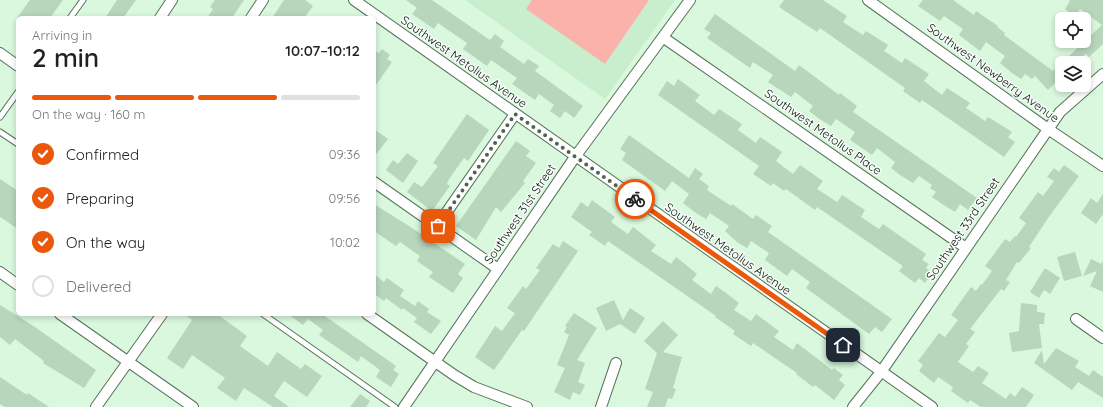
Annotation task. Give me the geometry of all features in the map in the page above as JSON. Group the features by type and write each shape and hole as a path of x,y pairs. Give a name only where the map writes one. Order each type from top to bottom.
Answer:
{"street":[{"path":"161,16 172,0"},
{"path":"252,16 263,0"},
{"name":"Southwest Metolius Avenue","path":"354,0 374,16"},
{"name":"Southwest 31st Street","path":"404,407 575,157 664,38 690,0"},
{"name":"Southwest Newberry Avenue","path":"868,0 1048,129 1103,166"},
{"name":"Southwest Metolius Avenue","path":"376,17 932,407"},
{"name":"Southwest Metolius Place","path":"664,38 966,248"},
{"path":"0,53 16,65"},
{"name":"Southwest 33rd Street","path":"853,407 881,372 1060,112 1103,74"},
{"path":"438,226 515,114"},
{"path":"376,183 498,270"},
{"path":"0,272 16,284"},
{"path":"63,316 193,407"},
{"path":"96,407 161,316"},
{"path":"370,316 435,362 474,387 527,407"},
{"path":"1076,320 1103,338"},
{"path":"601,407 616,363"}],"lane":[{"path":"71,16 83,0"},
{"path":"0,117 16,95"},
{"path":"0,132 16,143"},
{"path":"267,316 395,407"}],"shaded area":[{"path":"465,0 675,0 605,99"},
{"path":"532,0 649,0 605,64 526,9"}],"building":[{"path":"30,0 63,0 51,16 18,16"},
{"path":"117,0 136,0 124,16 106,16"},
{"path":"215,0 244,0 233,16 208,16 213,9 210,7"},
{"path":"284,0 305,0 313,6 306,16 273,16"},
{"path":"406,0 432,0 490,40 495,34 504,41 500,47 524,64 528,59 539,66 535,71 583,106 574,118 565,111 560,118 550,111 554,105 539,94 535,100 512,84 517,78 491,60 487,66 463,49 467,43 438,23 434,29 412,14 417,8"},
{"path":"784,0 823,0 847,16 843,22 863,35 866,31 888,45 884,51 902,63 905,58 929,74 924,81 942,95 947,88 970,103 966,108 985,121 988,117 1012,132 1008,137 1015,142 1004,157 922,100 920,103 903,91 905,88 820,28 817,32 779,7"},
{"path":"923,0 953,0 974,15 976,11 998,26 997,27 1005,33 1004,35 1053,71 1055,69 1055,83 1048,90 1035,76 1032,79 1025,74 1021,79 1000,63 1005,56 986,42 980,51 959,35 963,29 944,16 940,21 918,6"},
{"path":"1068,0 1103,0 1103,44 1090,56 1086,54 1084,56 1069,56 1078,48 1091,48 1091,35 1102,25 1091,17 1091,12 1084,12 1080,9 1078,12 1069,12 1065,9 1070,1"},
{"path":"715,14 795,71 799,65 839,95 840,93 857,106 853,112 977,198 968,210 960,204 955,212 932,197 936,192 930,188 932,185 919,176 913,183 891,168 895,162 877,148 872,155 850,140 855,132 836,119 831,126 818,118 809,111 813,106 795,92 791,97 768,82 773,75 753,62 750,68 707,38 711,33 704,29"},
{"path":"382,49 390,55 387,59 392,62 376,85 376,51 379,53"},
{"path":"678,79 700,95 695,101 714,115 719,109 742,124 738,130 756,143 760,137 782,152 776,161 793,174 800,165 823,181 817,189 837,202 842,195 865,210 861,217 879,229 883,224 926,254 922,260 929,264 926,268 932,273 925,283 919,278 915,283 899,271 903,266 817,207 815,210 786,189 784,191 773,183 771,186 753,174 759,166 658,95 667,81 674,86"},
{"path":"467,114 489,130 468,161 464,158 449,179 447,184 450,186 432,211 407,192 414,182 422,187 438,166 433,163"},
{"path":"376,130 388,139 376,154"},
{"path":"629,135 689,178 695,168 703,174 699,179 709,186 707,190 731,206 732,204 753,219 756,215 772,226 768,232 892,319 882,332 875,327 869,334 806,288 810,282 792,269 787,276 765,260 769,253 751,241 747,248 737,242 725,231 729,226 710,213 706,219 683,203 689,194 672,181 665,191 622,160 626,153 620,149"},
{"path":"516,141 530,151 526,156 536,163 523,181 525,183 501,212 496,207 476,240 456,226"},
{"path":"407,153 418,161 403,183 386,170 393,160 398,164"},
{"path":"1064,165 1079,176 1048,218 1029,247 1031,248 1019,263 1017,262 1006,280 1010,282 1004,291 1001,289 970,329 975,332 966,344 969,346 958,362 973,372 978,366 989,373 982,383 1006,399 1010,393 1015,397 1022,387 1034,395 1026,407 981,407 970,400 968,403 951,391 953,387 938,377 934,383 919,371 923,365 918,361 939,333 945,337 958,320 951,315 971,287 976,291 981,284 982,285 992,271 985,266 1005,239 1010,242 1015,236 1016,237 1026,223 1019,218 1038,192 1043,196 1054,181 1047,177 1054,168 1059,172"},
{"path":"0,179 16,190 16,228 0,217"},
{"path":"1103,194 1103,214 1096,224 1081,213 1091,198 1097,203"},
{"path":"592,200 615,217 611,222 628,234 633,227 656,245 651,251 671,264 676,257 685,264 697,274 692,280 711,294 716,286 739,303 734,310 751,321 756,314 779,331 774,337 793,350 797,343 832,370 834,368 843,375 839,380 845,385 834,400 815,385 813,387 796,374 797,373 753,343 751,346 733,334 735,331 715,317 716,316 608,241 605,246 589,235 592,232 571,217 581,202 588,207"},
{"path":"376,205 465,264 458,274 463,278 453,293 429,277 433,272 417,261 420,256 400,242 396,246 376,232"},
{"path":"563,241 578,251 524,331 522,330 494,370 475,357 495,326 502,331 515,313 507,308 523,286 526,289 540,270 536,268 553,244 559,248"},
{"path":"1075,252 1082,276 1064,281 1057,257"},
{"path":"1091,259 1101,264 1103,261 1103,292 1090,286 1097,271 1083,276"},
{"path":"1045,268 1060,278 1050,294 1044,290 1039,298 1030,292"},
{"path":"376,276 384,282 387,278 404,290 400,296 415,306 418,301 429,309 427,312 441,321 431,334 414,322 417,318 403,308 402,310 386,298 384,301 376,295"},
{"path":"614,300 623,320 630,308 645,318 635,334 620,324 606,331 596,308"},
{"path":"1021,303 1037,305 1037,312 1045,313 1044,324 1039,324 1042,348 1012,352 1009,333 1019,331"},
{"path":"0,305 32,325 96,370 84,388 43,363 44,361 15,339 10,345 0,337"},
{"path":"574,313 597,328 577,360 585,363 578,382 585,385 580,395 573,392 570,400 554,392 565,368 557,365 569,335 564,332 567,327 565,326"},
{"path":"187,316 220,316 247,336 240,346 268,366 277,352 301,369 305,364 322,376 307,397 284,381 274,396 289,407 273,407 244,388 236,401 217,388 225,378 192,355 183,369 167,358 192,320"},
{"path":"291,316 325,316 396,366 393,370 399,374 391,387 376,377 380,370 361,356 358,362 319,335 323,330 308,319 303,325"},
{"path":"663,321 678,335 663,352 682,357 673,388 676,389 672,399 668,398 665,407 647,407 653,392 645,389 657,353 644,341"},
{"path":"1056,348 1079,361 1075,367 1089,376 1093,370 1103,377 1103,398 1078,382 1072,390 1034,363 1042,350 1044,364"},
{"path":"0,377 27,395 28,393 49,407 5,407 0,404"},
{"path":"360,394 370,401 366,407 350,407"}],"way so far":[{"path":"438,226 515,114 635,199"}],"route":[{"path":"635,199 843,345"}]}
